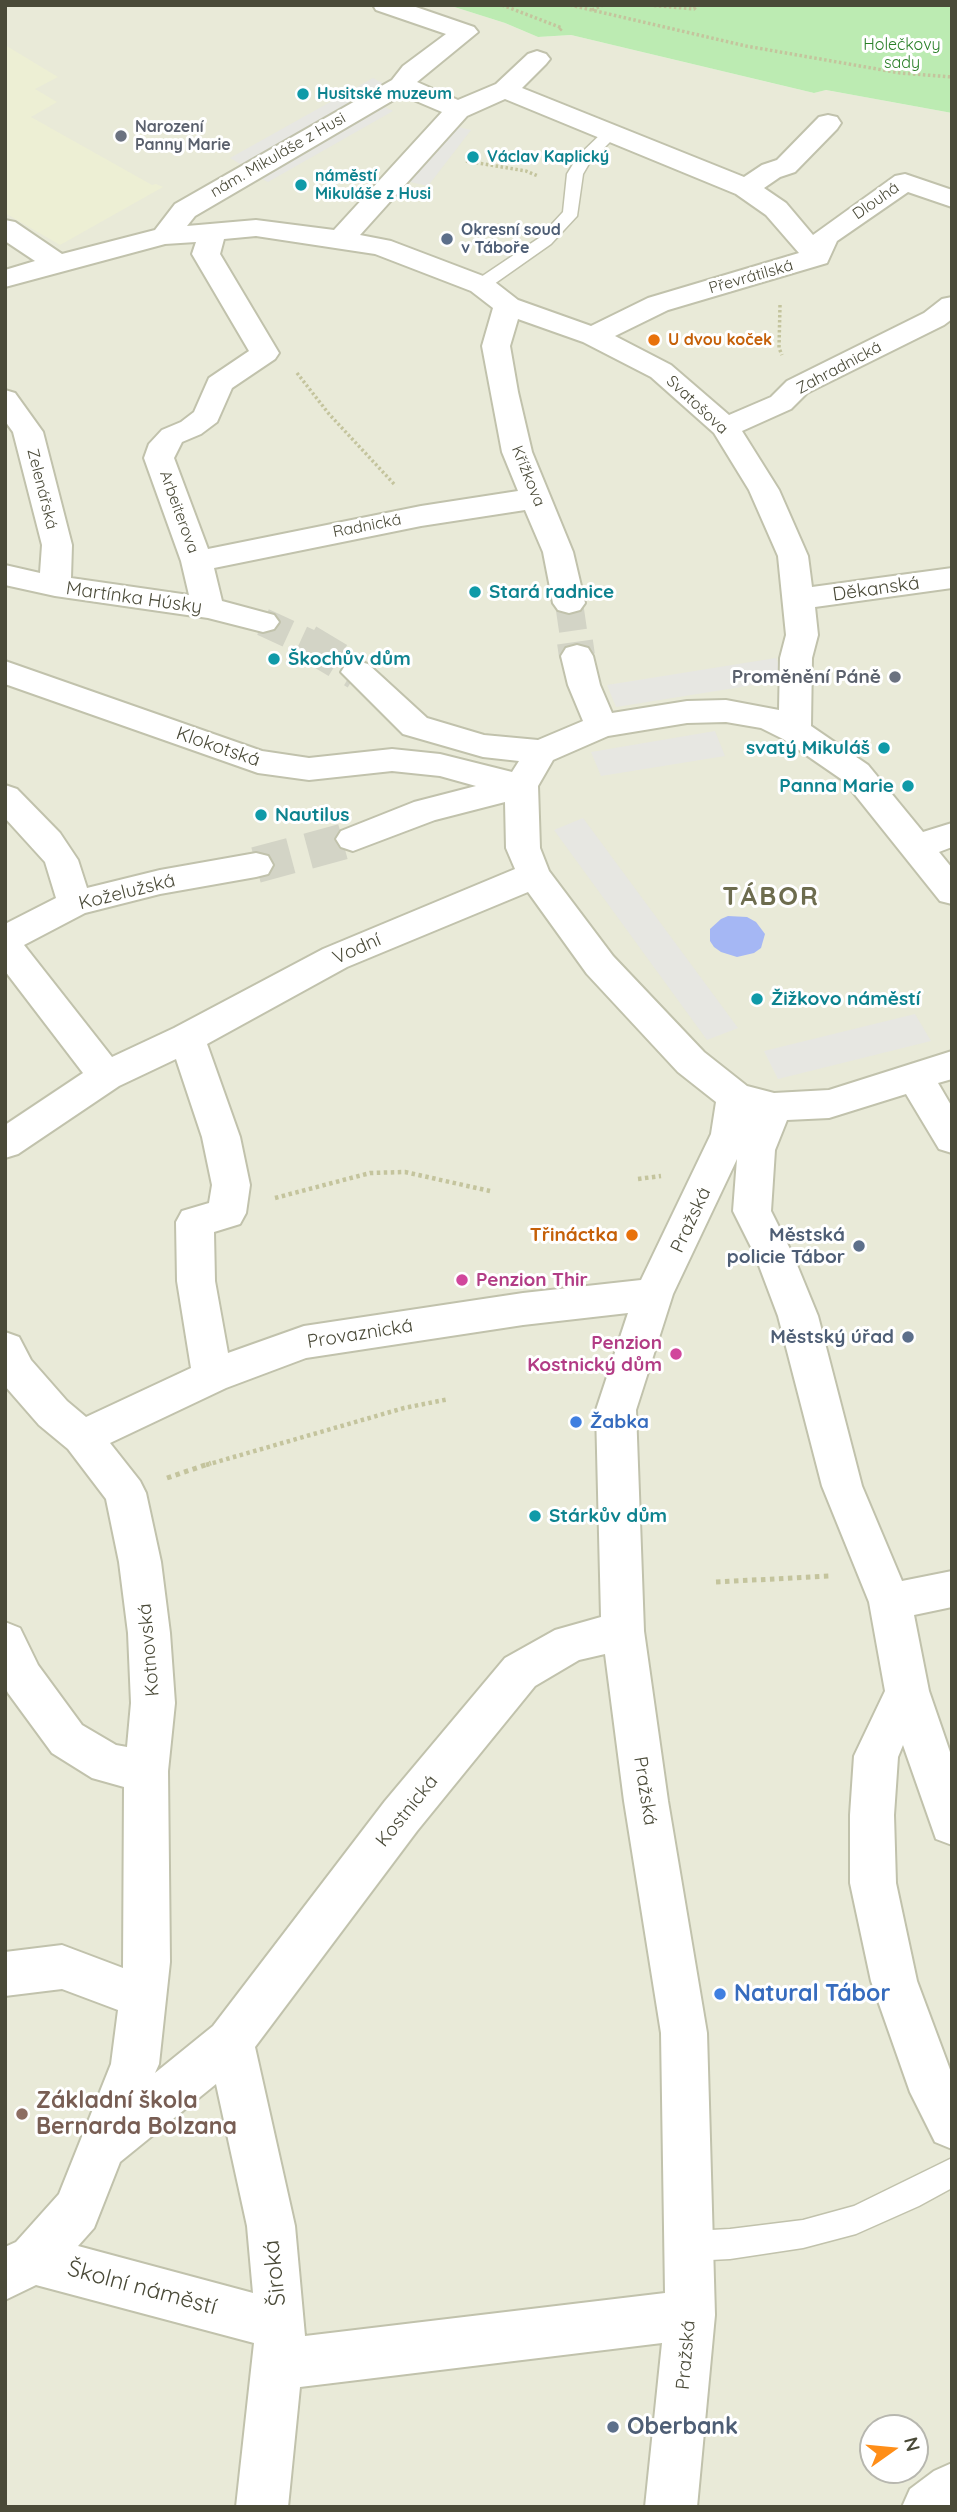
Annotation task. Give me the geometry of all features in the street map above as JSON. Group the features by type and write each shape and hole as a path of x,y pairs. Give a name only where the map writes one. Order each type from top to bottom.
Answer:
{"street":[{"name":"nám. Mikuláše z Husi","path":"165,236 185,210 401,85 412,71 466,32 386,5"},
{"path":"5,279 165,236 256,228 339,241 458,110 505,90 537,59"},
{"path":"401,85 458,110"},
{"name":"Převrátilská","path":"505,90 746,188 776,209 817,257 658,304 593,336"},
{"path":"746,188 771,171 786,166 828,122"},
{"name":"Dlouhá","path":"817,257 825,237 905,182 952,199"},
{"path":"5,228 71,260"},
{"path":"213,231 206,254 265,353"},
{"name":"Svatošova","path":"339,241 380,247 481,285 508,306 593,336 661,371 725,427 764,490 793,556 802,635 796,658 795,731"},
{"name":"Křížkova","path":"508,306 496,346 503,393 517,452 558,552 569,603"},
{"name":"Zahradnická","path":"725,427 781,403 797,387 946,319"},
{"name":"Arbeiterova","path":"208,608 197,561 159,458 164,444 172,436 191,428 207,416 219,384 265,353"},
{"name":"Zelenářská","path":"5,399 28,432 57,545 55,586"},
{"name":"Radnická","path":"197,561 421,516 538,498"},
{"name":"Martínka Húsky","path":"5,575 55,586 208,608 262,622"},
{"name":"Děkanská","path":"800,599 952,578"},
{"path":"578,656 584,685 601,726"},
{"name":"Klokotská","path":"5,672 258,762 309,769 392,760 440,765 521,786"},
{"path":"357,672 415,726 483,746 541,752 601,726 687,712 726,711 769,718 795,731 856,773 952,892"},
{"path":"541,752 521,786 523,848 534,875 600,965 691,1062 755,1102 829,1104 952,1065"},
{"path":"353,839 426,810 521,786"},
{"path":"5,797 48,841 61,860 75,903"},
{"path":"915,847 952,835"},
{"name":"Koželužská","path":"5,939 75,903 160,882 256,865"},
{"name":"Vodní","path":"5,1144 106,1076 187,1038 335,958 534,875"},
{"path":"5,945 106,1076"},
{"path":"187,1038 221,1137 232,1185 228,1213 195,1222 196,1282 212,1376"},
{"path":"915,1077 952,1139"},
{"path":"755,1102 756,1150 752,1211 774,1255 798,1316 842,1486 883,1585 907,1691 952,1824"},
{"name":"Pražská","path":"671,2507 690,2315 691,2246 684,2033 646,1801 623,1631 615,1410 654,1294 730,1134 755,1102"},
{"name":"Provaznická","path":"82,1437 212,1376 304,1342 523,1309 654,1294"},
{"name":"Kotnovská","path":"9,1365 53,1413 82,1437 125,1493 140,1562 149,1633 153,1703 146,1771 147,1962 135,2064 78,2211 19,2267"},
{"path":"883,1585 952,1589"},
{"name":"Kostnická","path":"105,2145 230,2042 401,1816 520,1672 570,1643 623,1631"},
{"path":"5,1641 23,1679 67,1739 108,1764 146,1771"},
{"path":"907,1691 876,1756 872,1815 873,1883 894,1981 927,2076 952,2125"},
{"path":"5,1974 62,1967 142,1997"},
{"name":"Široká","path":"230,2042 271,2226 280,2345 262,2507"},
{"name":"Školní náměstí","path":"19,2267 280,2345"},
{"path":"280,2345 690,2315"},
{"path":"928,2507 952,2489"}],"lane":[{"path":"481,285 545,240 571,213 575,174 584,159 610,134"},
{"path":"691,2246 730,2244 803,2234 856,2220 909,2196 952,2172"}],"path":[{"path":"502,5 562,28"},
{"path":"570,5 746,46 900,73 952,77"},
{"path":"591,10 603,5"},
{"path":"649,5 694,9 697,5"},
{"path":"466,161 526,171 574,192"},
{"path":"772,272 780,293 779,348 797,387"},
{"path":"265,353 278,355 290,364 329,414 356,440 421,516"},
{"path":"228,1213 370,1173 405,1172 489,1191"},
{"path":"125,1493 247,1451 404,1408 449,1399"},
{"path":"716,1582 883,1585"}],"shaded area":[{"path":"5,5 448,5 505,23 538,37 571,35 814,93 826,90 952,113 952,2507 5,2507"},
{"path":"5,45 58,77 35,89 57,102 31,117 152,185 163,187 60,245 5,213"},
{"path":"373,78 390,87 247,168 230,158"},
{"path":"385,107 393,111 268,182 260,178"},
{"path":"450,125 471,130 428,186 406,181"},
{"path":"776,658 785,680 616,707 607,685"},
{"path":"715,731 725,756 601,776 591,752"},
{"path":"583,818 738,1028 707,1040 554,830"},
{"path":"915,1014 931,1041 778,1079 764,1051"}],"green space":[{"name":"Holečkovy sady","path":"448,5 952,5 952,113 826,90 814,93 571,35 538,37 505,23"}],"water":[{"path":"728,916 747,917 756,922 765,934 761,948 754,953 737,957 714,947 710,941 710,929"}],"tunnel":[{"path":"569,603 575,644"},
{"path":"263,622 308,643"},
{"path":"575,642 577,656"},
{"path":"308,643 357,672"},
{"path":"256,865 353,839"}],"place":[{"name":"Husitské muzeum","path":"303,94"},
{"name":"Narození Panny Marie","path":"121,136"},
{"name":"Václav Kaplický","path":"473,157"},
{"name":"náměstí Mikuláše z Husi","path":"301,185"},
{"name":"Okresní soud v Táboře","path":"447,239"},
{"name":"U dvou koček","path":"654,340"},
{"name":"Stará radnice","path":"475,592"},
{"name":"Škochův dům","path":"274,659"},
{"name":"Proměnění Páně","path":"895,677"},
{"name":"svatý Mikuláš","path":"884,748"},
{"name":"Panna Marie","path":"908,786"},
{"name":"Nautilus","path":"261,815"},
{"name":"Žižkovo náměstí","path":"757,999"},
{"name":"Třináctka","path":"632,1235"},
{"name":"Městská policie Tábor","path":"859,1246"},
{"name":"Penzion Thir","path":"462,1280"},
{"name":"Městský úřad","path":"908,1337"},
{"name":"Penzion Kostnický dům","path":"676,1354"},
{"name":"Žabka","path":"576,1422"},
{"name":"Stárkův dům","path":"535,1516"},
{"name":"Natural Tábor","path":"720,1994"},
{"name":"Základní škola Bernarda Bolzana","path":"22,2114"},
{"name":"Oberbank","path":"613,2427"}],"district":[{"name":"TÁBOR","path":"771,897"}]}
